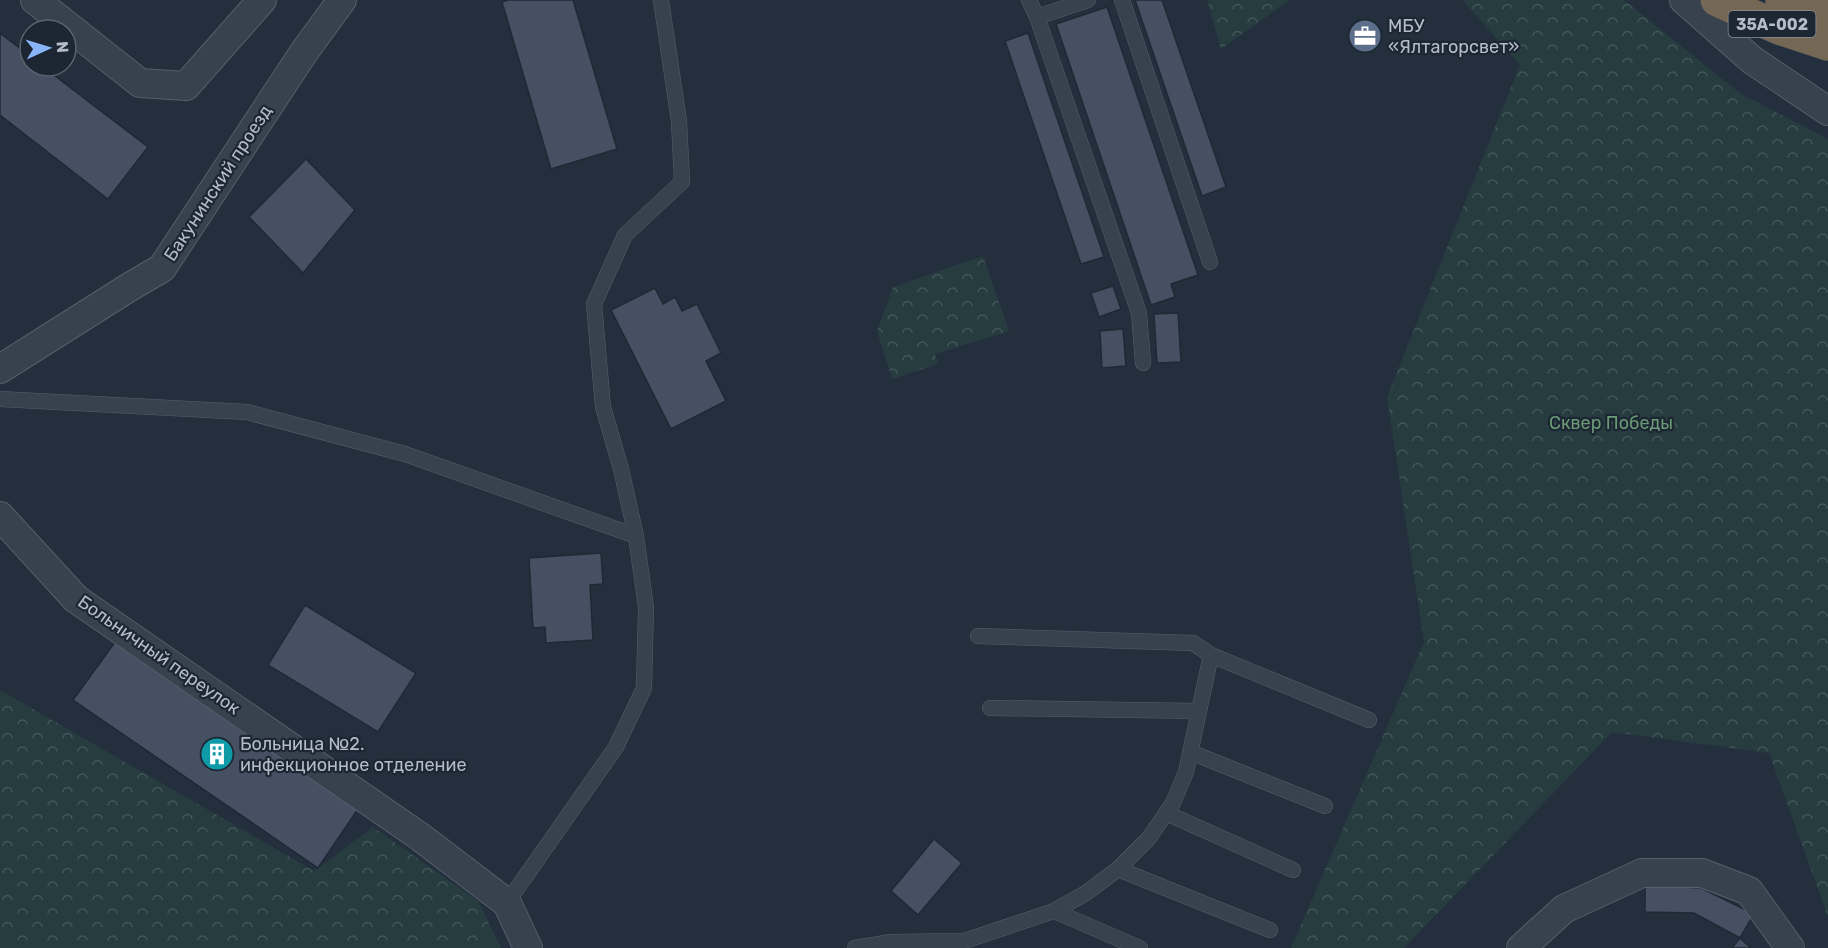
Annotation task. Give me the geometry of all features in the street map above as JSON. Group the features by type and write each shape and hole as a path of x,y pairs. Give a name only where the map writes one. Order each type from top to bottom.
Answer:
{"highway":[{"name":"35А-002","path":"1717,0 1779,27 1828,44"},
{"name":"35А-002","path":"1782,0 1828,18"}],"street":[{"path":"35,0 140,83 186,86 262,0"},
{"name":"Бакунинский проезд","path":"0,369 162,268 304,52 342,0"},
{"path":"1684,0 1752,60 1828,111"},
{"name":"Больничный переулок","path":"0,516 76,599 418,836 507,903"},
{"path":"1521,948 1564,909 1642,873 1702,873 1749,891 1790,948"},
{"path":"507,903 528,948"}],"lane":[{"path":"507,903 616,747 644,688 646,607 636,536 621,469 603,407 594,304 625,235 682,182 679,121 661,0"},
{"path":"1029,0 1037,17 1139,313 1143,363"},
{"path":"1037,17 1088,0"},
{"path":"1122,0 1210,262"},
{"path":"0,399 247,412 405,454 636,536"},
{"path":"978,636 1193,643 1211,655 1369,720"},
{"path":"855,948 891,942 964,941 1054,911 1086,893 1118,869 1149,838 1173,802 1186,772 1211,655"},
{"path":"990,708 1199,711"},
{"path":"1190,752 1324,806"},
{"path":"1166,813 1293,870"},
{"path":"1118,869 1270,930"},
{"path":"1054,911 1140,948"},
{"path":"928,941 945,948"}],"green space":[{"path":"1207,0 1290,0 1221,49"},
{"name":"Сквер Победы","path":"1462,0 1624,0 1741,94 1828,139 1828,917 1769,753 1612,732 1404,948 1291,948 1424,642 1387,397 1520,65"},
{"path":"983,256 1009,331 935,354 938,364 892,379 877,331 893,287"},
{"path":"0,690 314,871 373,827 478,901 501,948 0,948"}],"building":[{"path":"508,0 573,0 617,149 551,169 502,2"},
{"path":"1135,0 1162,0 1226,187 1202,196"},
{"path":"1107,7 1198,275 1171,284 1175,297 1151,305 1056,24"},
{"path":"0,33 18,47 18,78 58,78 148,147 108,199 0,115"},
{"path":"1028,33 1104,257 1081,264 1005,41"},
{"path":"306,159 355,210 303,273 249,217"},
{"path":"1113,286 1121,309 1099,317 1091,293"},
{"path":"655,288 663,304 675,297 682,311 697,304 721,353 706,361 726,401 671,429 611,310"},
{"path":"1178,313 1181,362 1157,363 1154,314"},
{"path":"1123,329 1126,366 1102,368 1100,331"},
{"path":"601,553 603,584 590,585 593,640 546,643 545,627 533,628 529,558"},
{"path":"305,605 416,673 378,732 268,665"},
{"name":"Больница №2. инфекционное отделение","path":"118,638 358,809 318,868 73,700"},
{"path":"934,839 962,863 918,915 891,891"},
{"path":"1645,885 1701,888 1754,914 1740,938 1694,913 1645,912"},
{"path":"1740,938 1751,948 1732,948"}],"place":[{"name":"МБУ «Ялтагорсвет»","path":"1365,36"},
{"name":"Больница №2. инфекционное отделение","path":"217,754"}]}
